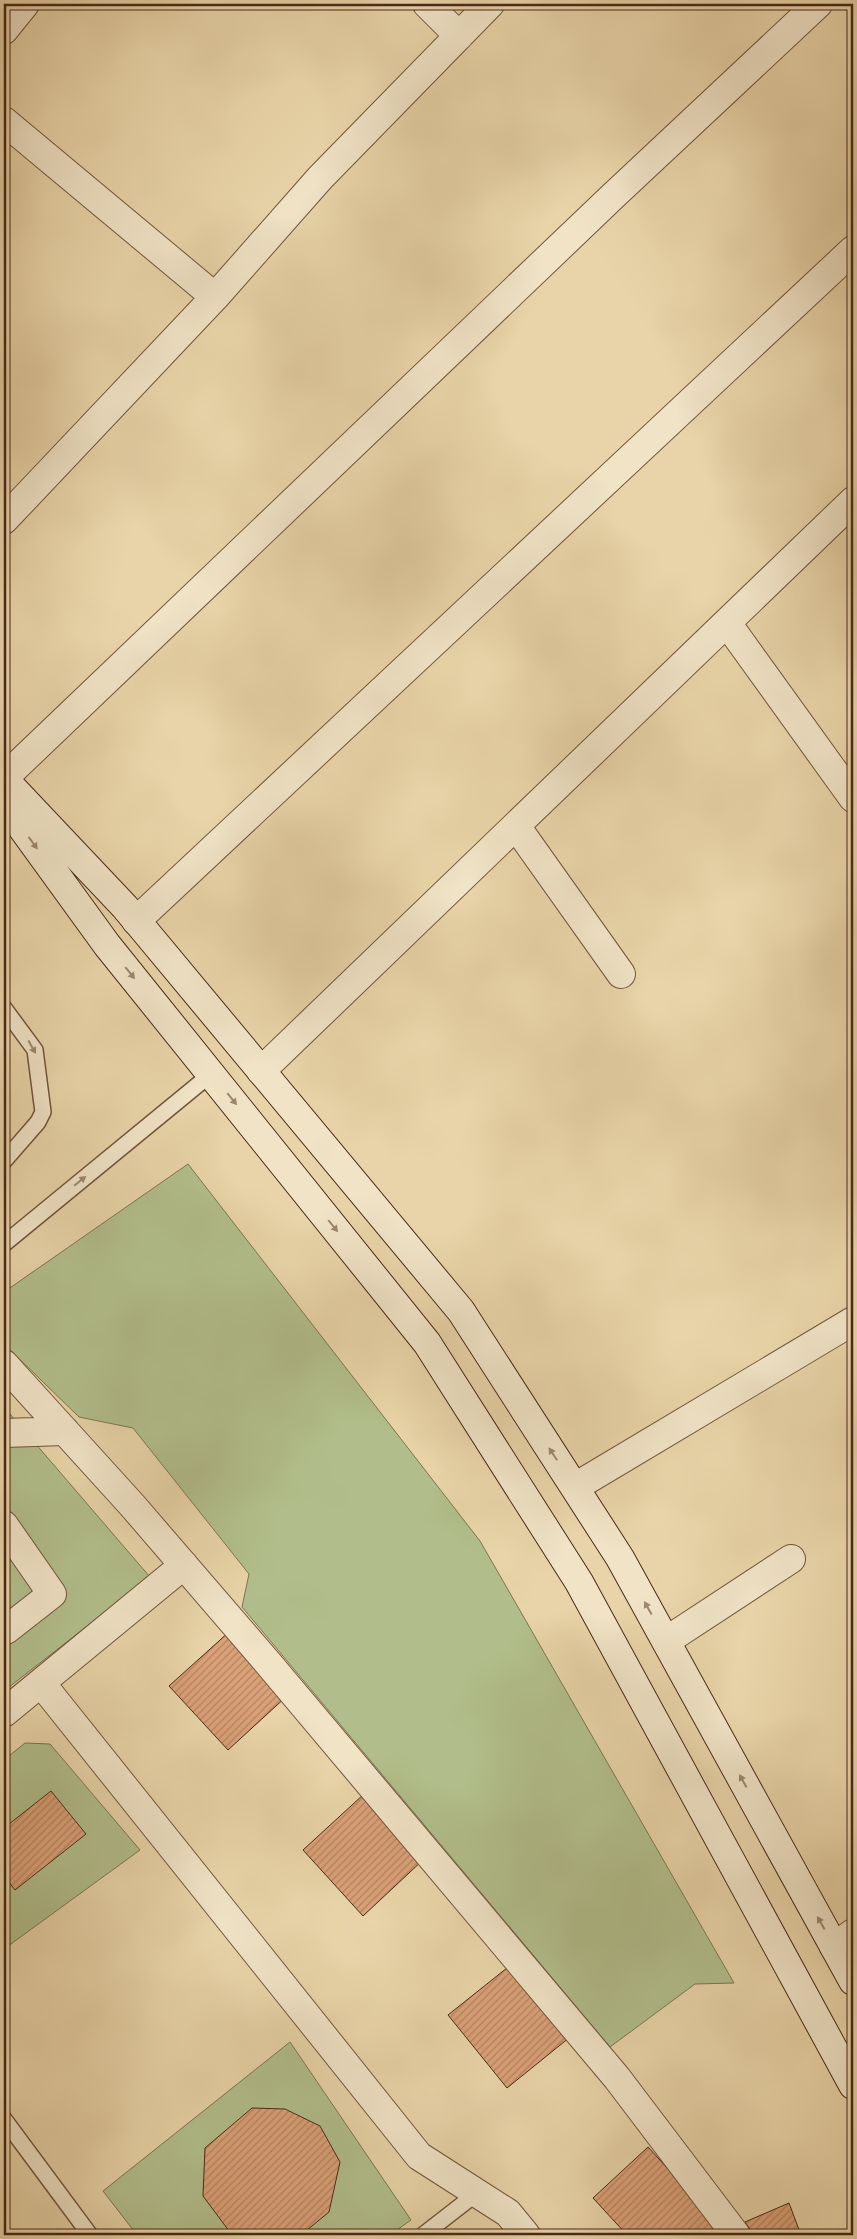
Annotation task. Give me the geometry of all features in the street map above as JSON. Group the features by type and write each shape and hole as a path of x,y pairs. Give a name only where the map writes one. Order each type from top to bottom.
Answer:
{"street":[{"path":"4,30 25,4"},
{"path":"427,4 459,36"},
{"path":"4,520 215,297 320,178 490,4"},
{"path":"818,4 598,210 4,779 136,920 461,1311 620,1558 666,1641 844,1940 853,1981"},
{"path":"4,121 215,297"},
{"path":"136,920 853,250"},
{"path":"261,1071 853,501"},
{"path":"727,623 853,798"},
{"path":"4,803 108,945 427,1342 579,1582 853,2084"},
{"path":"516,826 621,974"},
{"path":"575,1487 853,1321"},
{"path":"4,1364 184,1565 617,2078 736,2235"},
{"path":"4,1433 65,1432"},
{"path":"4,1525 52,1594 6,1630"},
{"path":"666,1641 792,1560"},
{"path":"4,1713 184,1565"},
{"path":"41,1683 419,2156 508,2213 526,2235"}],"lane":[{"path":"4,1008 35,1050 42,1112 38,1122 4,1161"},
{"path":"4,1244 211,1074"},
{"path":"4,2119 90,2235"},
{"path":"423,2235 477,2193"}],"green space":[{"path":"188,1164 480,1541 734,1983 695,1984 610,2047 242,1607 249,1574 133,1428 79,1417 4,1344 4,1292"},
{"path":"4,1407 150,1577 4,1691"},
{"path":"25,1743 50,1744 140,1850 4,1949 4,1760"},
{"path":"290,2042 411,2220 390,2235 137,2235 103,2191"}],"building":[{"path":"230,1631 288,1695 228,1750 169,1686"},
{"path":"51,1791 86,1834 15,1890 8,1881 4,1884 4,1828"},
{"path":"364,1794 424,1859 363,1916 303,1850"},
{"path":"522,1956 580,2029 507,2088 448,2015"},
{"path":"252,2108 285,2109 320,2126 340,2162 329,2212 301,2235 232,2235 203,2196 205,2148"},
{"path":"648,2147 719,2225 708,2235 627,2235 593,2198"},
{"path":"789,2203 801,2235 754,2235 745,2222"}]}
